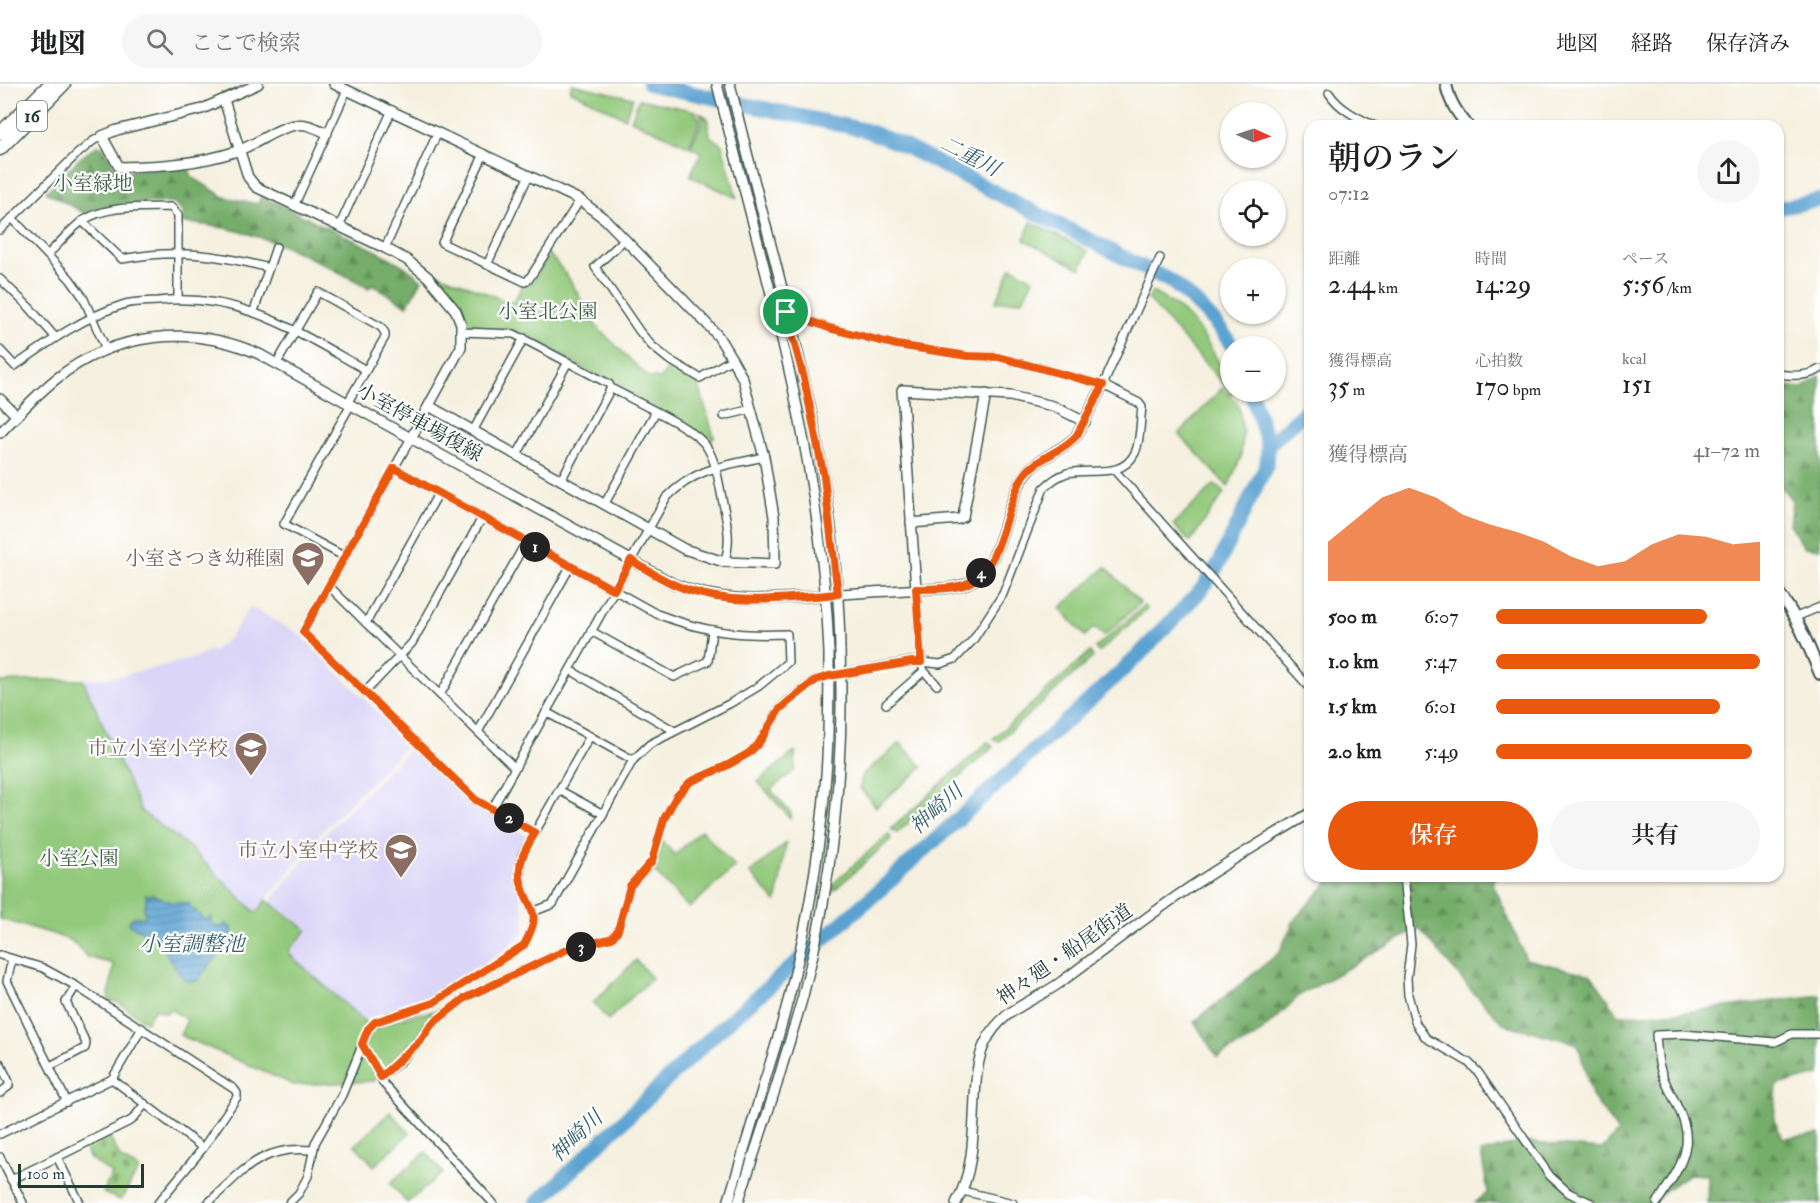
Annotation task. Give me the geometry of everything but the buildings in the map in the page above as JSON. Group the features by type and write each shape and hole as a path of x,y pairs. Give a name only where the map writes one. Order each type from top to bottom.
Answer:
{"highway":[{"name":"16","path":"0,132 50,84"},
{"name":"16","path":"0,149 64,84"}],"main road":[{"path":"1446,84 1449,98 1463,120"},
{"path":"1784,600 1796,617 1820,674"}],"street":[{"path":"0,230 93,141 117,130 202,109 258,84"},
{"path":"334,84 580,200 606,220 718,336 743,379 752,409 764,457 774,517 775,564 724,562 684,549 429,406"},
{"path":"717,85 809,459 826,595 829,652 826,775 815,872 800,953 780,1034 728,1203"},
{"path":"730,86 804,378 824,477 838,594 841,681 838,778 826,881 803,995 738,1203"},
{"path":"294,206 347,90"},
{"path":"1329,93 1347,111 1364,120"},
{"path":"224,100 238,151 248,177 256,187 406,260 428,278 456,311 461,324 462,332 458,352 303,632 476,800 535,833"},
{"path":"339,227 392,111"},
{"path":"102,136 119,167 178,165 238,151 286,127 300,124 327,133"},
{"path":"385,248 438,132"},
{"path":"484,154 442,243 487,265 525,282 580,200"},
{"path":"487,265 529,175"},
{"path":"48,254 82,221 100,212 112,209 171,207 178,215 178,298"},
{"path":"12,218 48,254 76,288 106,349"},
{"path":"82,221 122,259 147,254 178,252 231,258 269,268"},
{"path":"625,239 596,267 640,332 668,359 700,378 732,359"},
{"path":"254,311 276,247"},
{"path":"1103,385 1160,258"},
{"path":"0,279 56,337"},
{"path":"277,363 318,292 381,327 386,333 284,524 345,557"},
{"path":"0,350 15,366 56,337 124,304 178,298 225,304 254,311 296,331 366,370"},
{"path":"381,1077 415,1046 432,1024 465,998 566,950 612,938 618,930 630,886 652,861 664,819 676,797 690,782 749,753 759,743 779,710 799,692 816,680 829,676 912,662 940,664 951,662 973,640 1003,594 1040,496 1050,482 1068,473 1115,471 1134,454 1142,407 1139,403 1103,385 998,357 968,356 897,345 829,328 786,312"},
{"path":"462,332 514,334 609,384 611,388 696,435 707,447 715,468 729,528 727,555 724,562"},
{"name":"小室停車場復線","path":"0,433 57,378 106,349 161,336 197,336 243,347 277,363 685,589 724,598 755,600 947,588 966,584 984,571 995,552 1022,479 1035,464 1071,442 1085,422 1103,385"},
{"path":"473,431 524,339"},
{"path":"517,455 568,363"},
{"path":"1784,374 1803,375 1820,369"},
{"path":"561,480 611,388"},
{"path":"938,685 924,671 921,662 902,390 987,394 1036,401 1053,406 1085,422"},
{"path":"911,523 963,517 987,394"},
{"path":"0,399 17,416"},
{"path":"724,416 752,409"},
{"path":"604,505 656,413"},
{"path":"492,809 666,498 680,483 696,474 764,457"},
{"path":"394,468 657,614 686,625 712,631 754,635 788,634 788,662 759,686 729,704 673,730 650,744 633,760 552,904 535,911"},
{"path":"1115,471 1304,681"},
{"path":"366,623 438,494"},
{"path":"365,692 412,643 482,518"},
{"path":"440,695 526,542"},
{"path":"478,732 570,567"},
{"path":"329,586 515,768"},
{"path":"1796,617 1820,607"},
{"path":"591,631 674,677 708,661 712,631"},
{"path":"570,670 673,730"},
{"path":"886,704 924,671"},
{"path":"546,712 633,760"},
{"path":"289,1203 299,1193 308,1176 312,1162 312,1150 347,1082 368,1029 375,1022 433,1003 524,945 532,931 535,911 521,883 522,855 590,736"},
{"path":"559,790 603,814"},
{"name":"神々廻・船尾街道","path":"956,1203 963,1191 971,1159 976,1075 985,1044 1002,1018 1057,985 1186,890 1304,817"},
{"path":"1405,882 1411,944 1407,978 1408,994 1416,1024 1426,1038 1468,1062 1478,1072 1550,1176 1569,1193 1591,1203"},
{"path":"0,955 43,968 76,986 237,1093 237,1097 203,1148 158,1203"},
{"path":"12,959 6,981 67,1102"},
{"path":"50,1066 85,1048 86,1043 66,1002 76,986"},
{"path":"0,1134 112,1079 142,1028"},
{"path":"1657,1203 1682,1161 1686,1148 1686,1133 1679,1110 1660,1069 1656,1035 1683,1034 1775,1042 1792,1034 1820,1034"},
{"path":"359,1050 381,1077 383,1083 493,1203"},
{"path":"0,1063 9,1082 9,1086 0,1093"},
{"path":"112,1079 203,1148"},
{"path":"11,1180 132,1119 145,1104"},
{"path":"208,1203 254,1162 267,1155 294,1148 312,1150"},
{"path":"57,1157 80,1203"},
{"path":"0,1158 23,1203"},
{"path":"963,1191 1012,1203"}],"shaded area":[{"name":"市立小室小学校","path":"250,607 299,634 409,743 321,832 255,912 189,847 141,811 83,680 119,676 198,657 209,650 213,652 230,637"},
{"name":"市立小室中学校","path":"413,746 472,803 526,835 516,859 514,871 525,917 524,931 511,946 428,997 364,1020 289,954 306,930 270,902 323,836"}],"green space":[{"path":"572,84 633,98 625,118 570,90"},
{"path":"639,99 696,111 696,116 701,118 689,146 631,120"},
{"path":"698,112 708,118 710,136 722,145 737,198 690,176 701,152 690,147 704,118"},
{"name":"小室緑地","path":"97,146 103,147 117,172 188,166 192,177 224,197 258,204 261,196 383,254 422,280 407,306 372,284 369,288 279,244 233,230 182,223 182,211 173,202 117,205 86,214 46,192 80,158"},
{"path":"1031,222 1088,251 1081,269 1024,240"},
{"name":"小室北公園","path":"549,254 568,277 596,326 648,377 660,379 671,365 698,382 714,437 708,442 701,435 525,335 511,331 472,329 466,325 463,313 431,275 434,272 513,302 524,284 533,282"},
{"path":"1011,267 1033,279 1023,300 996,302"},
{"path":"1152,292 1177,307 1194,323 1220,366 1220,381 1148,299"},
{"path":"1820,376 1820,549 1804,547 1789,524 1792,501 1784,490 1784,387 1803,388"},
{"path":"1220,390 1220,402 1238,404 1243,431 1241,457 1228,487 1179,434"},
{"path":"1215,484 1224,493 1190,542 1173,525"},
{"path":"1106,567 1140,603 1104,636 1094,627 1085,636 1060,608"},
{"path":"1144,606 1147,609 1099,652 1095,648"},
{"path":"1090,652 1093,657 998,742 993,739"},
{"name":"小室公園","path":"83,680 141,811 189,847 255,912 266,900 307,930 290,949 289,954 373,1029 387,1022 438,1010 374,1081 294,1085 180,1035 187,1020 170,1009 166,1013 155,1008 146,1022 119,1003 108,1000 114,964 87,957 72,941 0,919 0,682"},
{"path":"988,742 993,747 897,833 891,829"},
{"path":"900,743 923,767 876,807 860,788 862,775"},
{"path":"795,751 795,770 771,790 791,813 790,818 758,782"},
{"path":"701,830 735,867 689,908 651,868 658,858 661,840 675,855"},
{"path":"888,834 890,840 833,891 834,883"},
{"path":"786,843 778,894 776,902 750,873"},
{"path":"1329,882 1492,882 1526,959 1591,975 1619,1015 1685,1012 1820,995 1820,1075 1777,1085 1774,1120 1783,1138 1820,1134 1820,1203 1707,1203 1708,1175 1689,1174 1666,1190 1653,1203 1475,1203 1488,1192 1481,1153 1522,1142 1602,1149 1618,1132 1592,1096 1578,1044 1504,1024 1470,989 1419,928 1300,995 1256,1037 1217,1057 1194,1022 1279,953 1294,920"},
{"path":"636,960 652,978 608,1020 593,1003"},
{"path":"390,1112 410,1133 374,1166 355,1145"},
{"path":"108,1134 121,1159 139,1169 121,1200 103,1193 112,1173 90,1159 84,1147"},
{"path":"426,1152 443,1173 407,1203 390,1183"}],"water":[{"name":"小室調整池","path":"146,894 150,896 152,894 171,902 188,903 207,921 210,916 212,917 211,923 217,927 222,927 225,923 233,929 231,932 234,936 196,982 186,981 182,977 167,955 161,941 130,925 129,922 133,917 145,917"}],"waterway":[{"name":"二重川","path":"649,84 865,130 900,144 1172,282 1197,304 1225,336"},
{"name":"神崎川","path":"1784,207 1820,200"},
{"name":"二重川","path":"1254,402 1268,445"},
{"name":"神崎川","path":"537,1203 718,1031 891,880 1136,658 1202,589 1218,565 1267,464 1268,445 1304,412"}],"place":[{"name":"小室さつき幼稚園","path":"308,587"},
{"name":"市立小室小学校","path":"251,777"},
{"name":"市立小室中学校","path":"401,879"}],"route":[{"path":"786,312 829,328 897,345 968,356 998,357 1103,385 1085,422 1071,442 1035,464 1022,479 1016,490 995,552 984,571 976,579 966,584 947,588 916,589 921,662 829,676 816,680 799,692 779,710 759,743 749,753 690,782 676,797 659,833 655,856 630,886 618,930 612,938 566,950 465,998 432,1024 402,1060 381,1077 362,1044 370,1026 388,1017 433,1003 524,945 532,931 535,911 521,883 520,871 522,855 535,833 476,800 303,632 394,468 614,590 631,560 685,589 724,598 755,600 838,594 824,477 804,378 786,312"}]}
